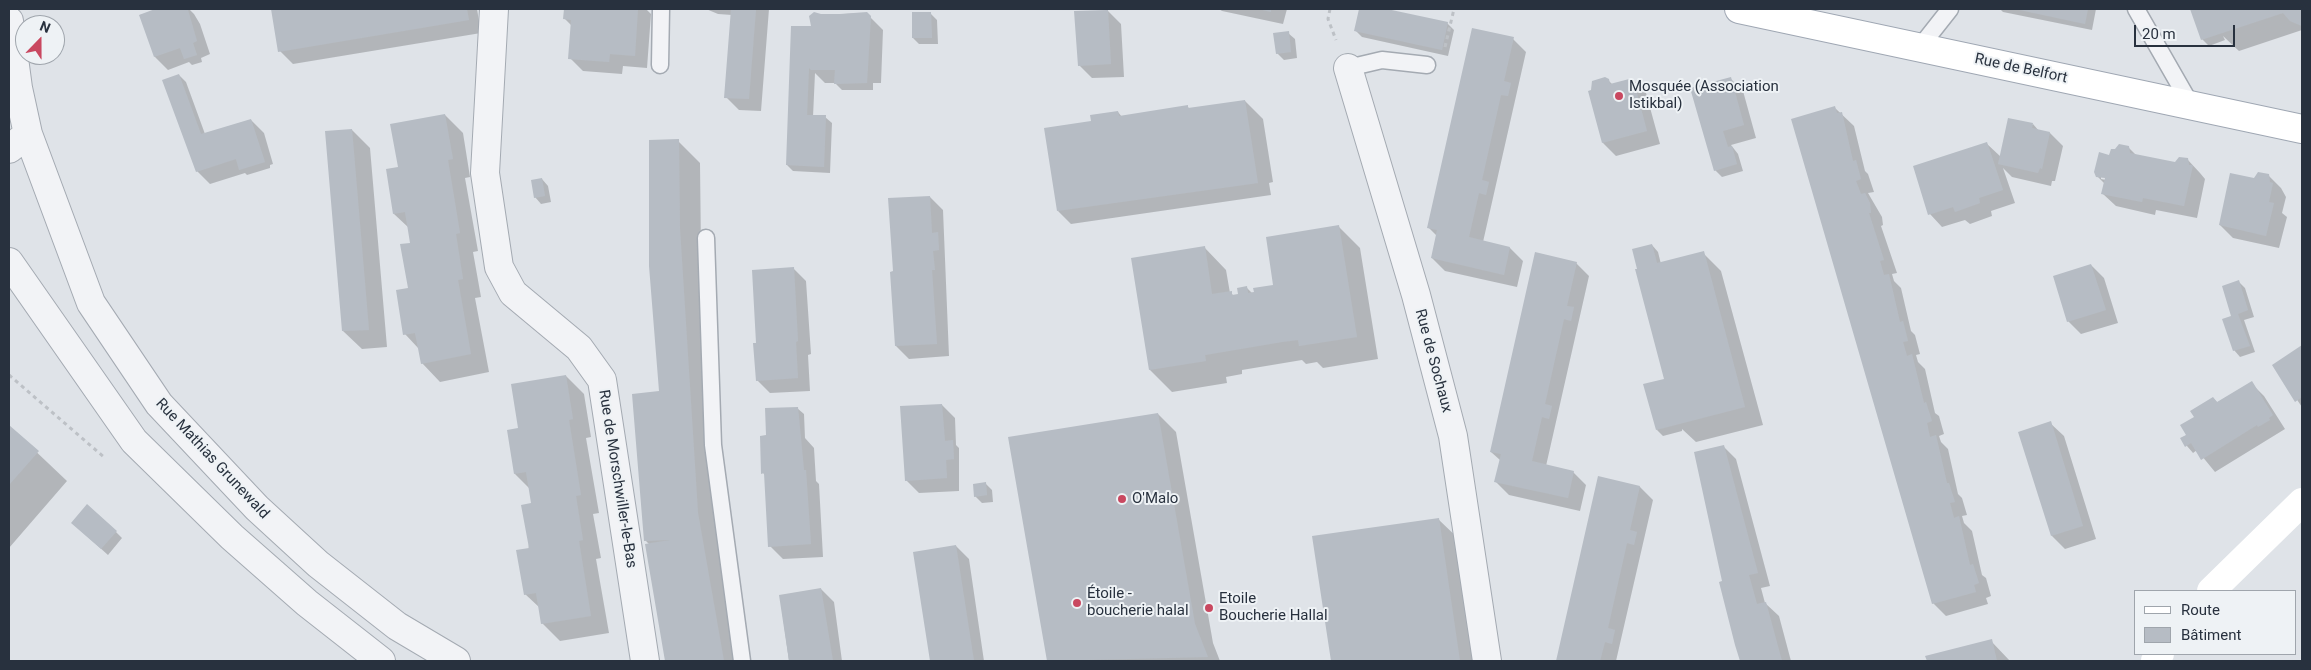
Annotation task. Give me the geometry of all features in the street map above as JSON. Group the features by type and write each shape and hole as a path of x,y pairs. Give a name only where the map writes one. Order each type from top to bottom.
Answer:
{"main road":[{"name":"Rue de Belfort","path":"1739,9 2302,129"},
{"path":"2212,590 2302,502"}],"street":[{"name":"Rue de Morschwiller-le-Bas","path":"494,9 485,173 499,267 513,293 579,348 602,380 645,661"},
{"path":"9,21 14,85"},
{"name":"Rue de Sochaux","path":"1348,68 1416,295 1453,436 1487,661"},
{"name":"Rue Mathias Grunewald","path":"14,85 18,141 91,303 159,404 267,518 318,564 397,626 456,661"},
{"path":"9,262 134,441 232,537 376,660 397,626"}],"lane":[{"path":"660,65 661,9"},
{"path":"1920,47 1950,9"},
{"path":"2136,9 2191,105"},
{"path":"1348,68 1382,60 1427,65"},
{"path":"706,238 713,445 742,661"}],"path":[{"path":"1427,65 1442,61 1454,9"},
{"path":"9,375 112,464"}],"building":[{"path":"155,9 188,10 197,41 193,43 197,55 184,59 180,48 154,57 139,15"},
{"path":"271,9 467,9 469,20 278,52"},
{"path":"564,9 638,9 635,56 610,54 609,62 568,59 571,20 563,19"},
{"path":"731,9 756,9 749,99 724,98"},
{"path":"1259,9 1271,9 1271,12"},
{"path":"1359,9 1387,9 1448,22 1442,50 1354,31"},
{"path":"2015,9 2088,9 2085,24"},
{"path":"2190,9 2302,9 2302,26 2290,21 2283,13 2201,40"},
{"path":"1108,10 1111,64 1078,66 1074,11"},
{"path":"814,12 840,14 867,12 871,16 867,83 834,84 835,70 811,70 809,68 807,115 826,115 824,167 786,165 791,26 811,26 809,16"},
{"path":"912,12 931,12 932,38 912,38"},
{"path":"1472,28 1514,37 1504,81 1511,83 1508,96 1501,95 1482,180 1489,182 1486,195 1479,193 1469,237 1510,247 1504,275 1431,258 1437,230 1427,228"},
{"path":"1289,31 1291,52 1276,54 1273,33"},
{"path":"179,74 201,134 251,119 265,162 239,170 236,159 196,172 162,80"},
{"path":"1605,77 1609,79 1610,84 1633,78 1647,131 1602,143 1588,91 1591,90 1592,81"},
{"path":"1731,77 1744,125 1723,131 1728,147 1732,146 1737,164 1714,171 1690,88"},
{"path":"1245,100 1258,183 1057,211 1044,128 1091,121 1090,115 1118,111 1119,116 1188,105 1188,108"},
{"path":"1835,106 1837,113 1842,112 1853,161 1856,160 1861,179 1856,181 1861,194 1865,193 1870,203 1871,213 1869,213 1884,260 1880,261 1884,275 1889,274 1900,322 1903,321 1908,341 1903,342 1907,356 1912,354 1924,403 1926,402 1932,421 1927,423 1930,437 1936,435 1947,483 1949,483 1955,502 1950,503 1954,518 1959,516 1970,565 1973,564 1979,583 1974,585 1976,592 1932,604 1791,119"},
{"path":"445,114 453,159 448,160 460,233 456,234 463,279 458,280 471,354 421,364 415,333 403,335 396,290 408,288 400,244 410,243 405,212 393,214 386,169 398,167 390,124"},
{"path":"2008,118 2033,123 2032,128 2050,132 2042,169 2040,168 2038,173 1998,164"},
{"path":"352,129 369,330 342,331 325,131"},
{"path":"679,139 680,229 698,513 724,661 665,661 645,544 670,540 644,541 632,394 659,391 649,266 649,140"},
{"path":"1987,142 2003,190 1979,198 1980,203 1955,212 1953,207 1928,215 1913,166"},
{"path":"2119,144 2129,146 2130,153 2175,162 2179,157 2188,158 2189,165 2193,165 2184,206 2143,198 2142,202 2101,194 2105,178 2096,177 2094,172 2099,152 2109,155 2111,149 2115,149"},
{"path":"2258,172 2269,174 2270,182 2273,183 2269,202 2274,203 2266,236 2219,225 2230,173 2254,178"},
{"path":"542,178 545,196 534,198 531,180"},
{"path":"930,196 932,233 938,232 939,250 933,251 935,270 932,270 937,344 895,346 890,272 893,271 888,198"},
{"path":"1339,225 1357,337 1299,346 1298,340 1282,342 1205,355 1206,361 1149,370 1131,258 1205,246 1212,294 1232,291 1232,295 1238,294 1237,288 1247,286 1248,293 1254,292 1253,288 1273,285 1266,237"},
{"path":"1652,244 1657,263 1704,251 1745,407 1656,430 1643,384 1664,379 1635,269 1637,269 1632,249"},
{"path":"1535,252 1577,262 1567,306 1574,307 1571,321 1564,319 1545,404 1552,406 1549,419 1542,417 1532,461 1574,471 1568,498 1494,482 1501,454 1490,452"},
{"path":"2091,264 2106,310 2067,322 2053,276"},
{"path":"794,267 798,378 756,381 753,343 756,343 752,270"},
{"path":"2239,280 2248,310 2238,314 2250,346 2233,351 2222,319 2231,316 2222,286"},
{"path":"2302,345 2302,397 2295,402 2272,365"},
{"path":"566,375 573,419 569,420 581,495 576,496 583,540 579,541 591,616 541,624 536,593 524,595 516,550 529,548 521,505 531,503 526,472 514,474 507,430 518,428 511,384"},
{"path":"2252,381 2273,415 2269,418 2270,420 2258,427 2257,425 2201,460 2191,443 2185,447 2180,438 2186,435 2180,425 2194,417 2190,411 2213,397 2217,402"},
{"path":"942,404 945,441 953,440 954,459 946,460 947,478 905,481 900,406"},
{"path":"798,407 804,470 806,470 811,544 768,547 764,473 761,474 760,436 766,435 765,408"},
{"path":"1158,413 1195,624 1208,657 1047,661 1008,437"},
{"path":"2051,421 2083,526 2051,536 2018,432"},
{"path":"9,425 39,451 9,485"},
{"path":"1724,445 1758,573 1749,575 1757,604 1766,602 1782,661 1740,661 1735,645 1719,582 1722,581 1694,452"},
{"path":"1598,476 1640,486 1630,530 1637,532 1634,545 1627,543 1608,628 1615,630 1612,644 1605,642 1600,661 1556,661"},
{"path":"986,482 987,495 974,497 973,484"},
{"path":"87,504 117,531 101,549 71,523"},
{"path":"1439,518 1460,661 1331,661 1312,536"},
{"path":"956,545 974,661 930,661 913,552"},
{"path":"821,588 833,661 789,661 779,595"},
{"path":"1992,639 1997,661 1927,661 1925,656"}],"place":[{"name":"Mosquée (Association Istikbal)","path":"1619,96"},
{"name":"O'Malo","path":"1122,499"},
{"name":"Étoile - boucherie halal","path":"1077,603"},
{"name":"Etoile Boucherie Hallal","path":"1209,608"}]}
